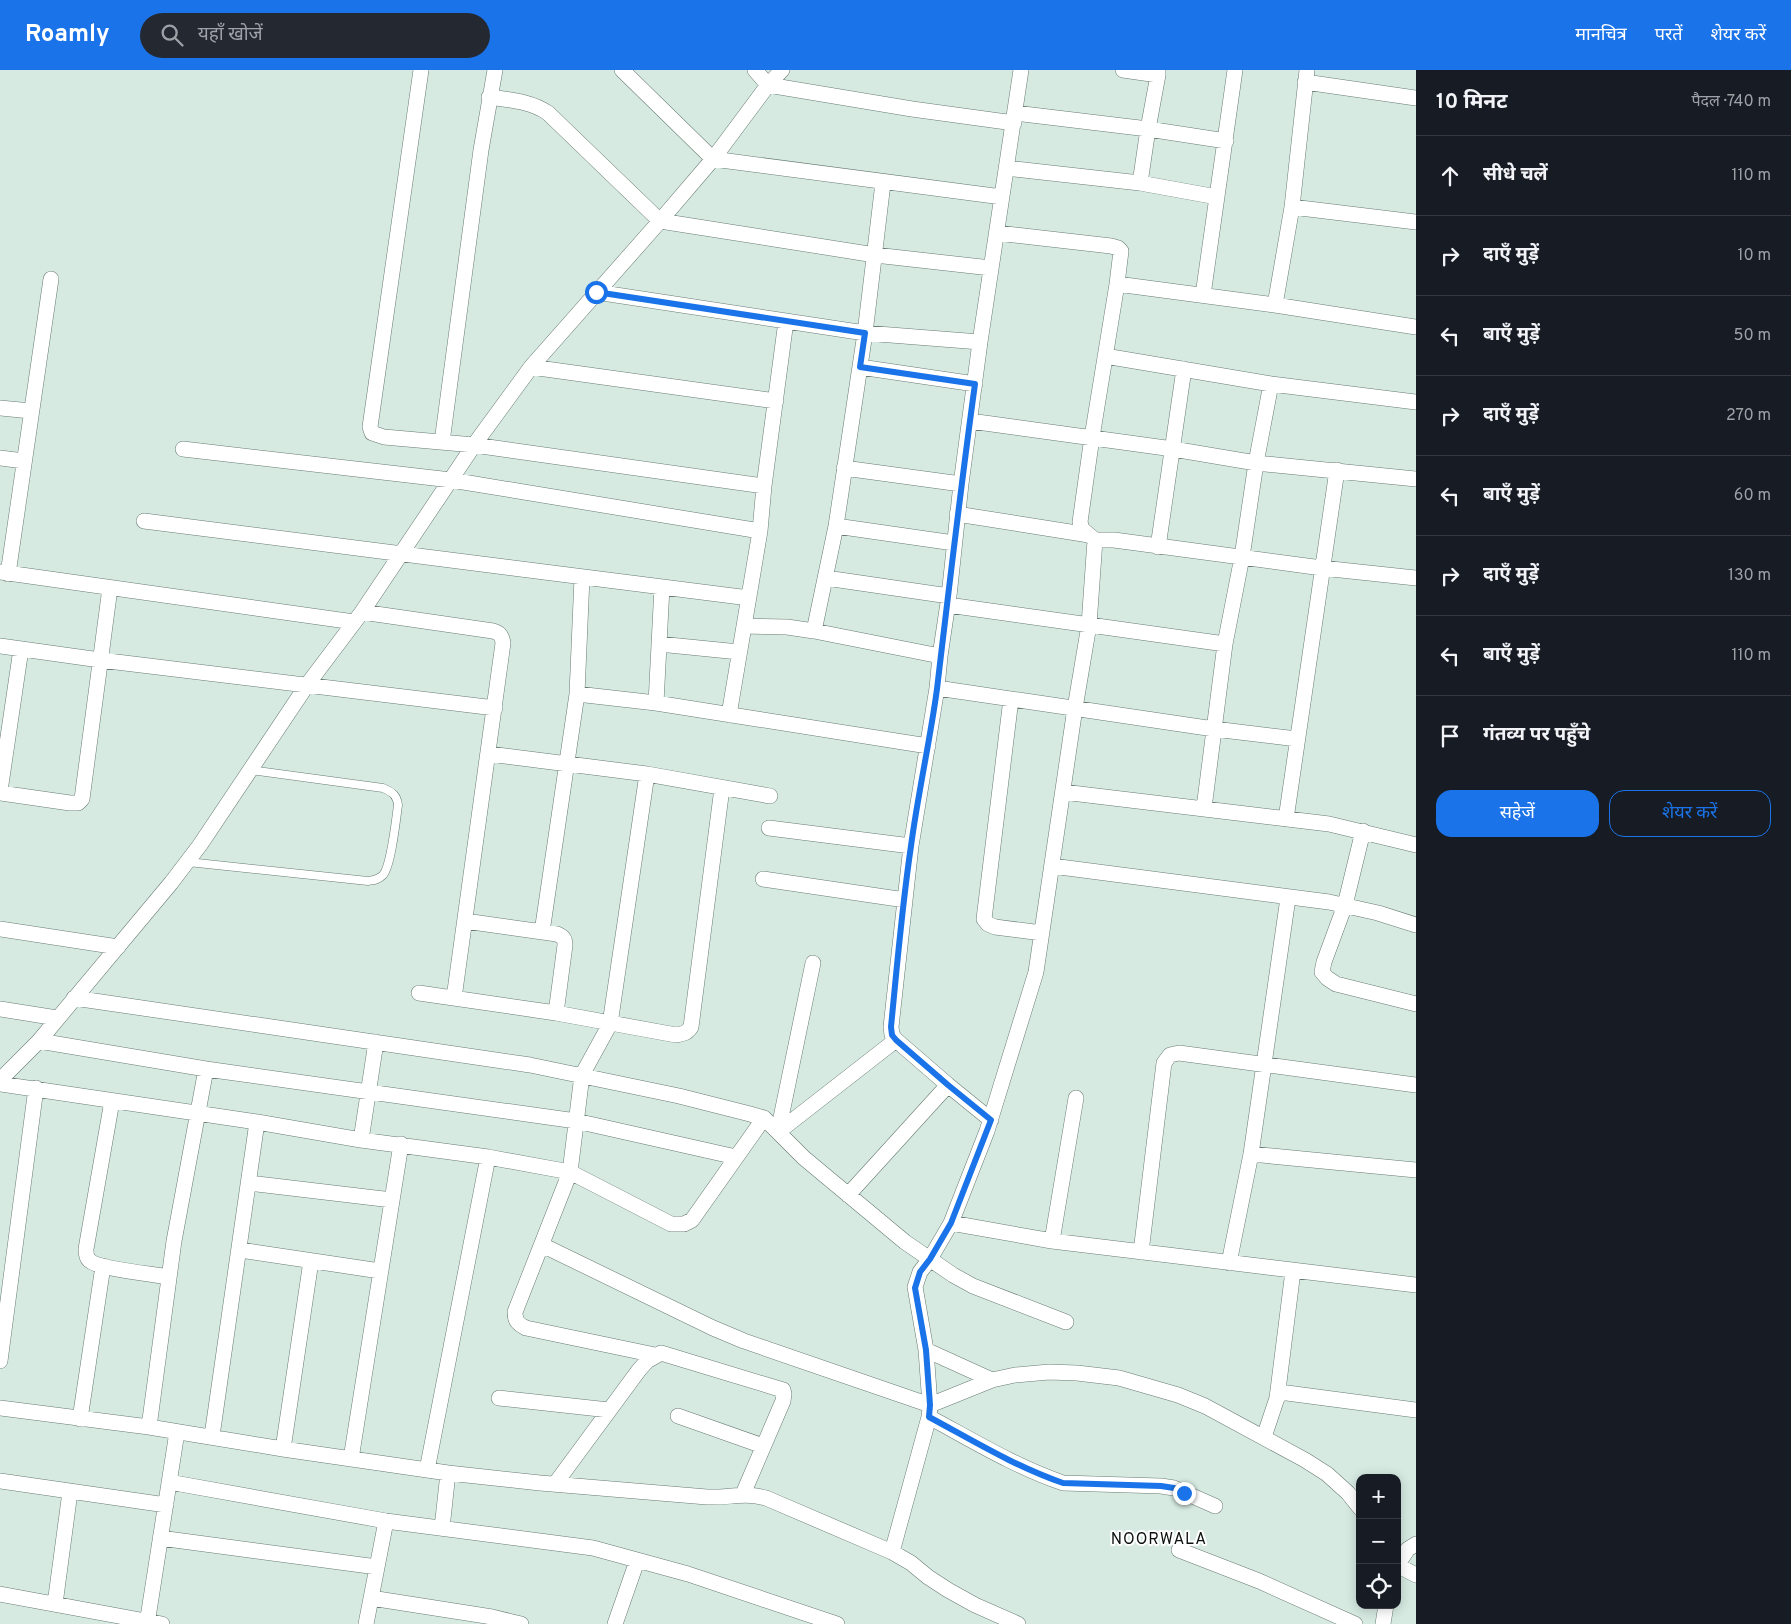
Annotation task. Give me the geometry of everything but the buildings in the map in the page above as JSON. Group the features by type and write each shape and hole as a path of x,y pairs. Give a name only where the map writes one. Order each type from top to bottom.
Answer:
{"street":[{"path":"421,70 370,427 372,433 384,438 474,445 764,486"},
{"path":"442,442 489,98 495,70"},
{"path":"622,70 713,159 1002,198"},
{"path":"754,70 768,85 912,110 1148,129 1226,141"},
{"path":"0,1082 39,1041 188,862 307,685 358,617 474,445 531,367 713,159 768,85 782,70"},
{"path":"991,1120 896,1040 892,1035 891,1027 911,846 937,688 949,600 957,514 980,342 1021,70"},
{"path":"1123,70 1158,73 1140,184"},
{"path":"1203,295 1235,70"},
{"path":"1275,305 1292,207 1306,76 1416,98"},
{"path":"489,98 539,107 660,221 875,255 991,268"},
{"path":"1006,168 1140,184 1217,197"},
{"path":"814,631 836,526 865,333 884,183"},
{"path":"1292,207 1416,222"},
{"path":"997,233 1118,248 1121,251 1080,522 1082,529 1092,537"},
{"path":"51,279 32,411 4,573 110,588 499,633 503,643 495,708 454,998"},
{"path":"1117,284 1275,305 1416,327"},
{"path":"596,292 865,333 980,342"},
{"path":"729,715 760,531 764,486 786,321"},
{"path":"1105,356 1270,384 1416,402"},
{"path":"531,367 776,401"},
{"path":"860,367 975,384"},
{"path":"1158,547 1184,369"},
{"path":"1204,808 1225,644 1242,558 1270,384"},
{"path":"0,408 32,411"},
{"path":"970,421 1092,437 1256,463 1416,479"},
{"path":"184,449 450,480 760,531"},
{"path":"0,458 24,461"},
{"path":"844,468 961,484"},
{"path":"1286,819 1338,470"},
{"path":"957,514 1158,547 1416,578"},
{"path":"144,521 749,598"},
{"path":"836,526 954,543"},
{"path":"892,1552 930,1411 926,1350 915,1288 920,1272 930,1259 951,1223 991,1120 1036,972 1089,625 1092,537"},
{"path":"542,932 577,694 582,577"},
{"path":"826,578 1089,625 1225,644"},
{"path":"656,703 662,586"},
{"path":"21,649 0,792 78,803 82,799 110,588"},
{"path":"744,626 787,627 814,631 940,656"},
{"path":"659,644 739,652"},
{"path":"0,646 495,708"},
{"path":"937,688 1214,729 1297,739"},
{"path":"577,694 656,703 928,746"},
{"path":"1011,699 984,919 988,924 995,927 1042,933"},
{"path":"489,754 647,774 770,796"},
{"path":"647,774 610,1024 582,1075 570,1172 515,1312 515,1319 519,1325 526,1328 655,1355"},
{"path":"419,993 556,1013 676,1035 689,1031 692,1027 722,788"},
{"path":"1063,792 1329,824 1416,845"},
{"path":"769,828 911,846"},
{"path":"1363,831 1345,905 1322,972 1336,984 1416,1004"},
{"path":"1052,866 1345,905 1416,925"},
{"path":"763,879 905,900"},
{"path":"1229,1264 1251,1154 1288,898"},
{"path":"466,921 557,934 563,937 565,940 556,1013"},
{"path":"0,929 118,947"},
{"path":"778,1132 813,962"},
{"path":"74,998 530,1065 680,1096 764,1118 792,1148 905,1242 930,1259 973,1286 1066,1322"},
{"path":"0,1009 57,1018"},
{"path":"778,1132 896,1040"},
{"path":"39,1041 206,1069 576,1121 736,1158"},
{"path":"361,1140 376,1042"},
{"path":"1141,1252 1164,1063 1170,1055 1179,1053 1416,1085"},
{"path":"149,1427 174,1241 206,1069"},
{"path":"0,1082 361,1140 488,1157 570,1172 671,1224 684,1224 692,1220 764,1118"},
{"path":"848,1195 948,1085"},
{"path":"0,1361 36,1088"},
{"path":"1052,1241 1076,1098"},
{"path":"112,1101 86,1249 87,1258 90,1262 103,1266 169,1276"},
{"path":"212,1436 257,1122"},
{"path":"351,1459 401,1144"},
{"path":"1251,1154 1416,1170"},
{"path":"427,1470 488,1157"},
{"path":"249,1183 392,1200"},
{"path":"951,1223 1052,1241 1229,1264 1416,1285"},
{"path":"542,1245 713,1328 930,1411 1040,1474 1063,1483 1174,1488 1215,1506"},
{"path":"240,1250 380,1270"},
{"path":"282,1448 311,1261"},
{"path":"80,1419 103,1266"},
{"path":"1264,1437 1277,1398 1293,1271"},
{"path":"926,1350 992,1380"},
{"path":"555,1484 646,1361 661,1353 783,1390 782,1401 742,1494"},
{"path":"930,1411 992,1380 1015,1375 1049,1372 1119,1378 1178,1395 1205,1406 1264,1437 1328,1474 1356,1503"},
{"path":"1277,1398 1281,1393 1287,1392 1416,1410"},
{"path":"499,1398 609,1410"},
{"path":"0,1408 212,1436 448,1473 707,1497 742,1494 766,1498 892,1552 911,1563 948,1590 975,1605 1018,1624"},
{"path":"678,1416 763,1446"},
{"path":"0,1594 152,1623 160,1538 177,1432"},
{"path":"442,1528 448,1473"},
{"path":"0,1482 166,1505"},
{"path":"169,1482 386,1520 593,1548 688,1574 836,1624"},
{"path":"55,1604 70,1492"},
{"path":"366,1624 386,1520"},
{"path":"160,1538 377,1567"},
{"path":"1416,1544 1408,1549 1397,1565 1416,1575"},
{"path":"1179,1550 1277,1588 1355,1624"},
{"path":"615,1624 637,1561"},
{"path":"371,1598 520,1624"},
{"path":"1384,1624 1386,1609"}],"lane":[{"path":"188,862 368,881 376,880 384,874 388,864 398,805 397,798 392,792 383,788 250,770"}],"district":[{"name":"NOORWALA","path":"1159,1538"}],"route":[{"path":"596,292 865,333 860,367 975,384 957,514 937,688 911,846 891,1027 892,1035 896,1040 991,1120 951,1223 930,1259 920,1272 915,1288 926,1350 930,1405 929,1417 974,1442 1048,1478 1063,1483 1078,1485 1161,1486 1174,1488 1184,1493"}]}
